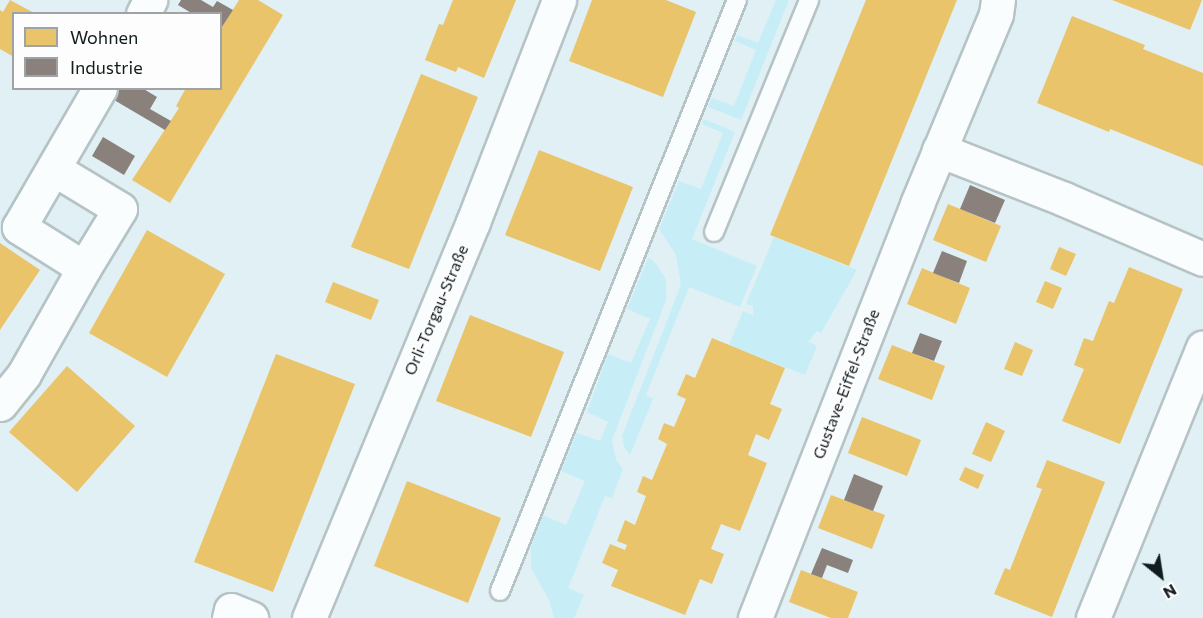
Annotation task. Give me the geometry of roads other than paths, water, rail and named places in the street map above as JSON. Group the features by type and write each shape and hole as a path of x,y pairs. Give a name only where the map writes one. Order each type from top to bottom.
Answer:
{"street":[{"name":"Orli-Torgau-Straße","path":"309,618 472,222 560,0"},
{"name":"Gustave-Eiffel-Straße","path":"755,618 939,150 996,14 998,0"},
{"path":"84,268 20,227 99,90"},
{"path":"939,150 1064,199 1203,259"},
{"path":"0,404 24,374 120,209 54,169"},
{"path":"1093,618 1203,347"},
{"path":"229,618 231,610 251,618"}],"lane":[{"path":"500,591 737,0"},
{"path":"714,232 809,0"}]}
